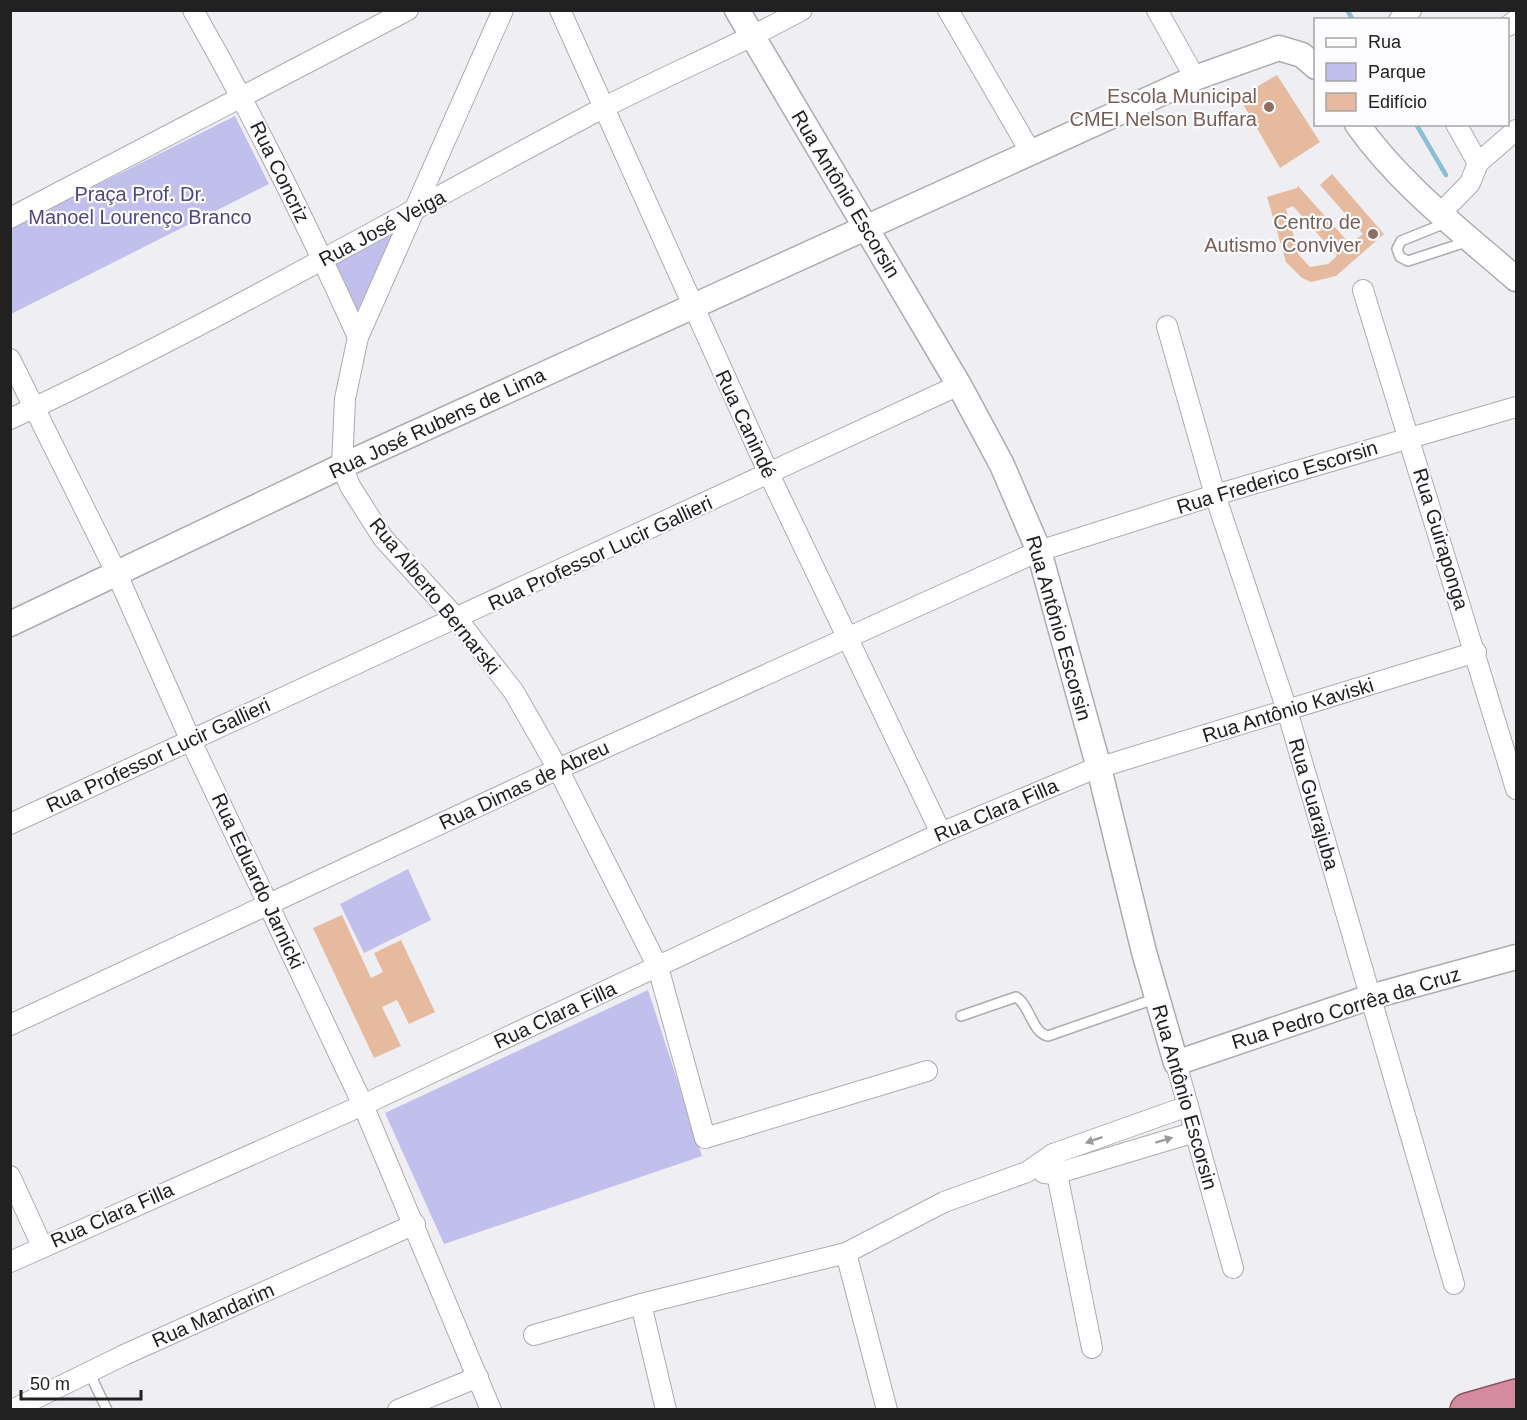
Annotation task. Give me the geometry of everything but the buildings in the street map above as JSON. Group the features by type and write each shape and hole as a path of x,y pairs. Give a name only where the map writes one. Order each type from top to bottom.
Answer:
{"highway":[{"path":"1467,1410 1516,1396"}],"street":[{"name":"Rua Concriz","path":"193,10 243,97 323,259 358,337"},
{"path":"10,218 408,10"},
{"name":"Rua Alberto Bernarski","path":"503,10 358,337 345,399 342,466 350,486 383,538 457,619 514,692 558,769 658,967 705,1138 927,1071"},
{"name":"Rua Canindé","path":"560,10 769,474 940,833"},
{"name":"Rua Antônio Escorsin","path":"737,10 959,385 1002,465 1039,551 1099,768 1157,998 1233,1268"},
{"name":"Rua José Veiga","path":"10,419 323,259 605,107 753,37 802,10"},
{"path":"948,10 1030,151"},
{"path":"1157,10 1195,78"},
{"name":"Rua José Rubens de Lima","path":"10,624 342,466 867,229 1030,151 1195,78 1279,48 1302,55 1314,65"},
{"path":"1359,126 1384,158 1444,218 1516,279"},
{"path":"1457,126 1478,162"},
{"path":"1444,218 1470,183 1478,162 1516,130"},
{"name":"Rua Guiraponga","path":"1363,290 1476,652 1516,789"},
{"name":"Rua Guarajuba","path":"1167,326 1215,495 1287,710 1454,1284"},
{"name":"Rua Eduardo Jarnicki","path":"10,359 116,572 190,739 363,1105 415,1224 491,1410"},
{"name":"Rua Professor Lucir Gallieri","path":"10,824 959,385"},
{"name":"Rua Frederico Escorsin","path":"1039,551 1215,495 1516,407"},
{"name":"Rua Dimas de Abreu","path":"10,1024 558,769 1039,551"},
{"name":"Rua Antônio Kaviski","path":"1099,768 1476,652"},
{"name":"Rua Clara Filla","path":"10,1262 363,1105 940,833 1099,768"},
{"name":"Rua Pedro Corrêa da Cruz","path":"1176,1063 1370,997 1516,957"},
{"path":"534,1335 641,1304 846,1253 944,1202 1027,1172 1053,1154 1188,1106"},
{"path":"1123,1129 1130,1151"},
{"path":"1027,1172 1055,1174 1195,1132"},
{"path":"1053,1154 1055,1174 1092,1348"},
{"path":"10,1176 42,1246"},
{"name":"Rua Mandarim","path":"23,1407 89,1372 415,1224"},
{"path":"846,1253 887,1410"},
{"path":"641,1304 666,1410"},
{"path":"398,1410 478,1377"}],"lane":[{"path":"1444,218 1401,241 1397,249 1400,257 1408,261 1471,240"},
{"path":"960,1016 1016,998 1022,1001 1041,1033 1048,1036 1157,998"},
{"path":"89,1372 107,1410"}],"green space":[{"name":"Praça Prof. Dr. Manoel Lourenço Branco","path":"235,116 269,184 11,314 11,228"},
{"path":"397,232 356,316 332,263"},
{"path":"408,869 431,920 364,953 340,904"},
{"path":"648,990 702,1156 444,1244 385,1113"}],"waterway":[{"path":"1347,10 1352,18"},
{"path":"1417,126 1446,175"}],"place":[{"name":"Escola Municipal CMEI Nelson Buffara","path":"1269,107"},
{"name":"Centro de Autismo Conviver","path":"1373,234"}]}
